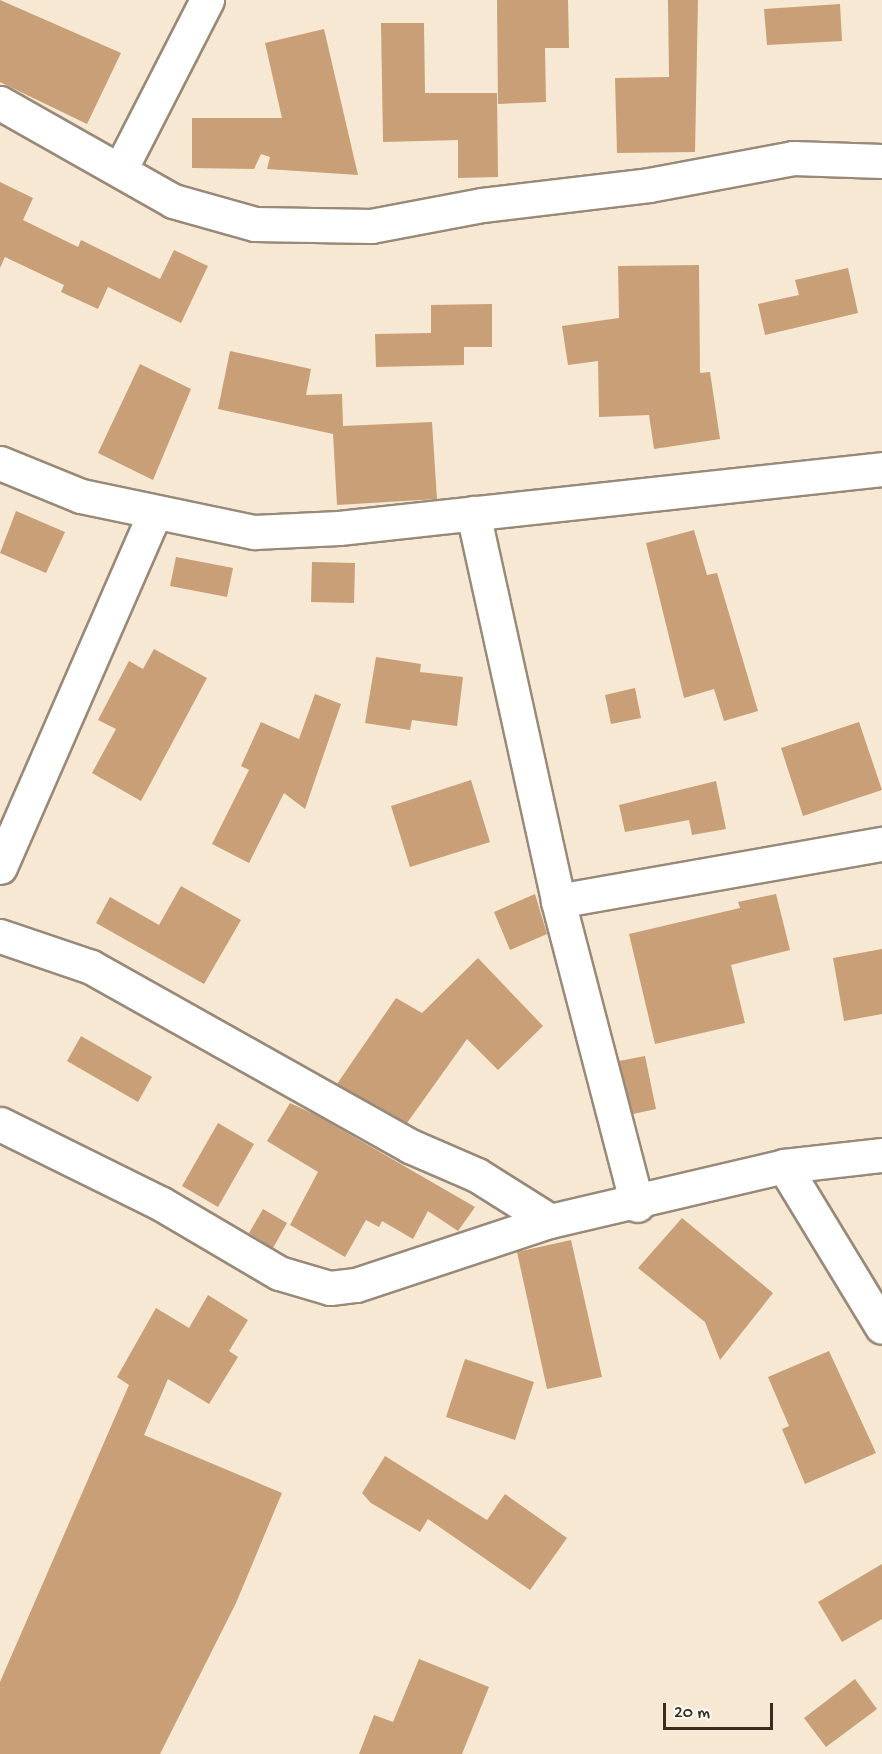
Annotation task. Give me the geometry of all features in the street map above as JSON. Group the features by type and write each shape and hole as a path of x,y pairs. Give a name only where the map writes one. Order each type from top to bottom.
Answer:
{"street":[{"path":"121,168 207,0"},
{"path":"0,103 121,168 172,201 255,224 370,226 482,205 649,185 793,158 882,161"},
{"path":"0,463 81,496 154,515 254,532 473,513 882,469"},
{"path":"473,513 558,901 638,1205"},
{"path":"0,867 154,515"},
{"path":"558,901 882,844"},
{"path":"0,936 91,967 391,1136 477,1175 550,1221"},
{"path":"0,1124 160,1203 279,1273 330,1288 356,1285 550,1221 638,1205 784,1166 882,1155"},
{"path":"784,1166 882,1328"}],"building":[{"path":"0,0 121,53 87,124 0,82"},
{"path":"497,0 568,0 569,48 545,48 546,102 498,104"},
{"path":"668,0 698,0 695,152 617,153 615,78 669,77"},
{"path":"840,4 842,41 767,45 764,9"},
{"path":"381,23 424,23 425,93 497,93 498,177 458,178 458,140 383,142"},
{"path":"324,29 358,175 267,169 270,157 261,154 254,169 192,168 192,118 282,118 265,43"},
{"path":"0,182 33,198 23,220 78,247 81,240 160,279 174,250 208,266 181,323 108,287 98,309 61,292 64,285 5,257 0,268"},
{"path":"699,265 700,373 710,372 720,439 654,449 649,415 599,417 598,361 568,365 562,326 619,318 618,266"},
{"path":"848,268 858,313 765,335 758,304 799,295 795,280"},
{"path":"492,304 492,347 464,347 464,365 376,367 375,334 431,333 431,305"},
{"path":"230,351 311,369 306,395 342,394 343,426 432,422 437,499 337,505 333,434 218,409"},
{"path":"140,364 191,389 153,480 98,453"},
{"path":"16,511 65,532 46,573 0,553"},
{"path":"694,530 707,575 717,573 758,711 724,721 714,689 684,698 646,543"},
{"path":"176,557 233,568 227,597 170,586"},
{"path":"312,562 355,563 354,603 311,602"},
{"path":"154,649 207,678 141,801 92,773 116,729 98,720 129,661 143,669"},
{"path":"376,657 421,664 420,672 463,677 457,726 412,720 410,730 365,723"},
{"path":"635,688 641,718 611,724 605,695"},
{"path":"315,694 341,704 305,809 284,793 249,863 212,844 249,770 241,766 261,722 299,739"},
{"path":"859,722 882,790 803,816 781,748"},
{"path":"471,780 490,842 410,867 391,806"},
{"path":"716,781 726,829 692,835 689,820 625,832 619,805"},
{"path":"181,886 241,920 204,984 96,923 110,897 159,925"},
{"path":"535,894 547,934 510,950 494,912"},
{"path":"776,894 790,950 731,965 745,1023 655,1044 629,934 740,908 738,902"},
{"path":"882,949 882,1014 844,1021 833,958"},
{"path":"478,958 543,1026 498,1070 467,1039 407,1123 337,1084 396,998 422,1013"},
{"path":"81,1036 152,1077 138,1102 67,1061"},
{"path":"645,1056 656,1109 633,1114 619,1061"},
{"path":"290,1103 316,1115 475,1207 458,1231 428,1211 413,1239 382,1221 379,1227 366,1220 345,1257 290,1225 318,1172 267,1141"},
{"path":"218,1123 254,1144 218,1207 182,1186"},
{"path":"263,1209 287,1223 273,1248 249,1233"},
{"path":"682,1218 773,1293 720,1360 705,1322 638,1268"},
{"path":"571,1240 602,1377 547,1389 517,1252"},
{"path":"208,1295 248,1320 229,1351 238,1357 209,1404 168,1379 144,1435 282,1493 236,1603 160,1754 0,1754 0,1682 129,1385 117,1377 156,1308 189,1328"},
{"path":"829,1351 876,1453 805,1484 782,1429 789,1426 768,1377"},
{"path":"465,1359 534,1382 515,1440 446,1417"},
{"path":"385,1456 487,1520 505,1494 567,1538 530,1590 428,1519 420,1532 371,1503 362,1493"},
{"path":"882,1564 882,1619 842,1642 818,1602"},
{"path":"419,1659 489,1687 462,1754 359,1754 374,1715 393,1722"},
{"path":"855,1679 877,1709 826,1747 804,1718"}]}
